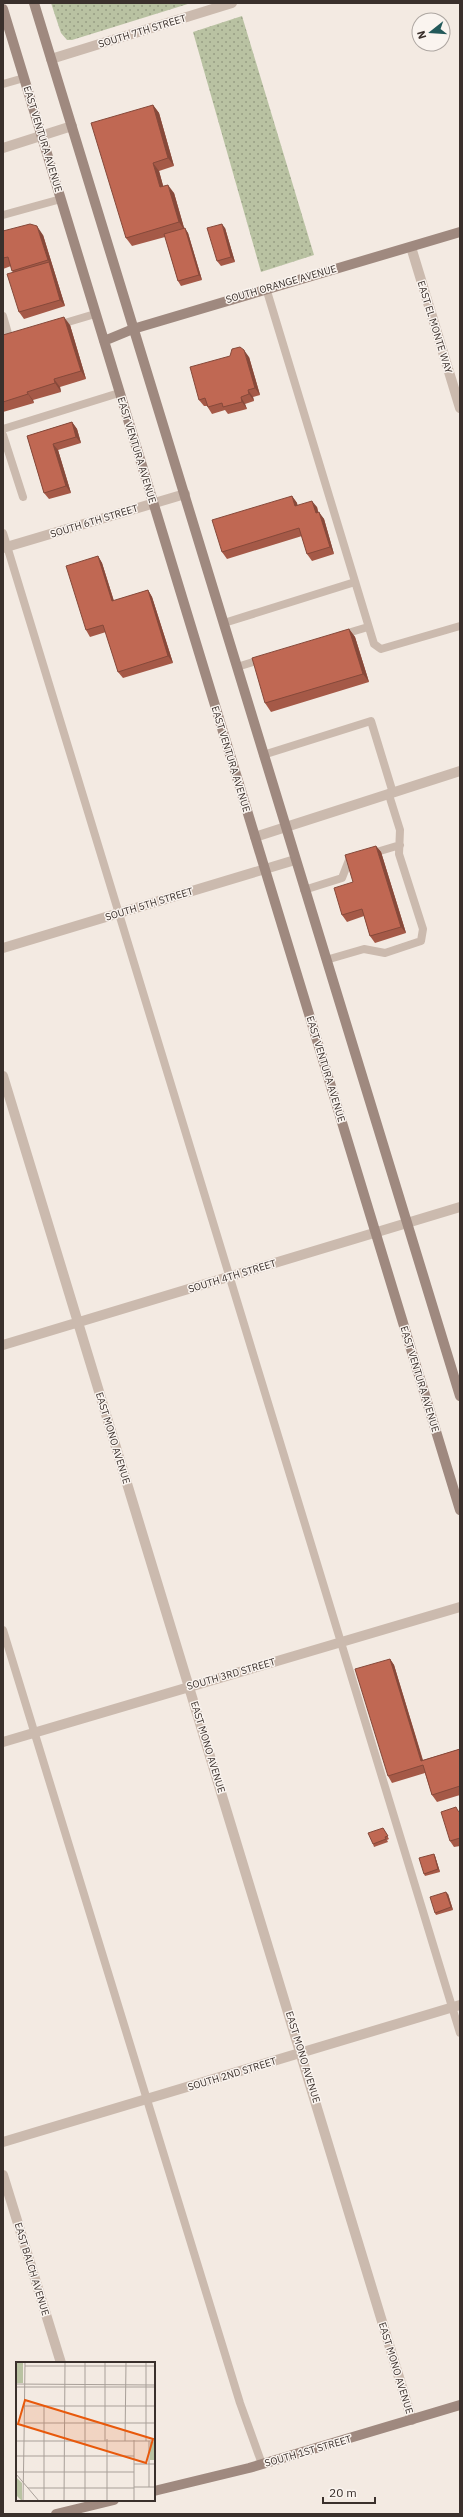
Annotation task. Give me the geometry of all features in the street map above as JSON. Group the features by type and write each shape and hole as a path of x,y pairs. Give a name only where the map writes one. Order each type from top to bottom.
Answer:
{"main road":[{"path":"34,3 224,623 285,828 460,1396"},
{"name":"EAST VENTURA AVENUE","path":"3,9 460,1510"},
{"name":"SOUTH ORANGE AVENUE","path":"104,342 133,329 266,288 460,232"},
{"name":"SOUTH 1ST STREET","path":"155,2490 262,2464 460,2405"},
{"path":"56,2514 70,2512 107,2501"}],"street":[{"name":"SOUTH 7TH STREET","path":"51,59 232,3"},
{"path":"3,148 72,126"},
{"name":"EAST EL MONTE WAY","path":"411,247 460,408"},
{"name":"SOUTH 6TH STREET","path":"5,548 184,494"},
{"path":"255,837 460,771"},
{"name":"SOUTH 5TH STREET","path":"3,948 295,860"},
{"name":"EAST MONO AVENUE","path":"3,1076 302,2053 412,2420"},
{"name":"SOUTH 4TH STREET","path":"3,1345 376,1234 460,1207"},
{"name":"SOUTH 3RD STREET","path":"3,1742 460,1607"},
{"name":"SOUTH 2ND STREET","path":"3,2142 456,2007"},
{"name":"EAST BALCH AVENUE","path":"3,2174 61,2362"}],"lane":[{"path":"3,84 24,78"},
{"path":"3,215 61,199"},
{"path":"266,288 374,644 381,649 460,626"},
{"path":"46,329 96,314"},
{"path":"3,316 10,340 25,335"},
{"path":"3,429 119,393"},
{"path":"3,435 23,497"},
{"path":"3,533 5,548 456,2007 460,2033"},
{"path":"224,623 354,582"},
{"path":"332,638 368,627"},
{"path":"237,667 273,656"},
{"path":"263,755 371,721 400,830 399,854 423,929 421,940 385,953 364,949 326,960"},
{"path":"304,890 342,878 349,860 400,845"},
{"path":"3,1630 240,2403 262,2464"}],"green space":[{"path":"51,3 191,3 72,40 67,40 61,33"},
{"path":"242,16 314,255 261,272 193,32"}],"building":[{"path":"153,105 168,158 153,163 160,187 168,185 179,222 126,238 91,123"},
{"path":"30,224 37,226 48,260 12,271 8,257 3,258 3,231"},
{"path":"222,224 231,257 217,261 207,228"},
{"path":"185,228 199,275 178,281 164,234"},
{"path":"49,262 60,300 19,312 7,274"},
{"path":"64,317 81,371 54,379 55,383 3,402 3,335"},
{"path":"240,347 244,350 255,388 248,390 249,394 241,397 242,402 223,407 222,403 208,407 205,398 199,400 190,367 230,356 232,349"},
{"path":"72,422 76,437 53,444 66,486 44,493 27,436"},
{"path":"292,496 295,506 312,501 316,513 319,512 330,547 307,554 299,528 222,552 212,520"},
{"path":"98,556 112,601 148,590 168,656 118,672 103,625 86,630 66,566"},
{"path":"349,629 363,674 265,703 252,658"},
{"path":"376,846 401,927 370,936 362,909 342,915 334,888 353,882 345,855"},
{"path":"390,1659 421,1761 460,1749 460,1786 432,1795 423,1765 388,1776 355,1669"},
{"path":"456,1807 460,1812 460,1838 450,1841 441,1812"},
{"path":"383,1828 388,1836 385,1837 386,1839 373,1844 368,1833"},
{"path":"434,1854 438,1869 424,1874 419,1858"},
{"path":"446,1892 451,1907 435,1913 430,1897"}]}
